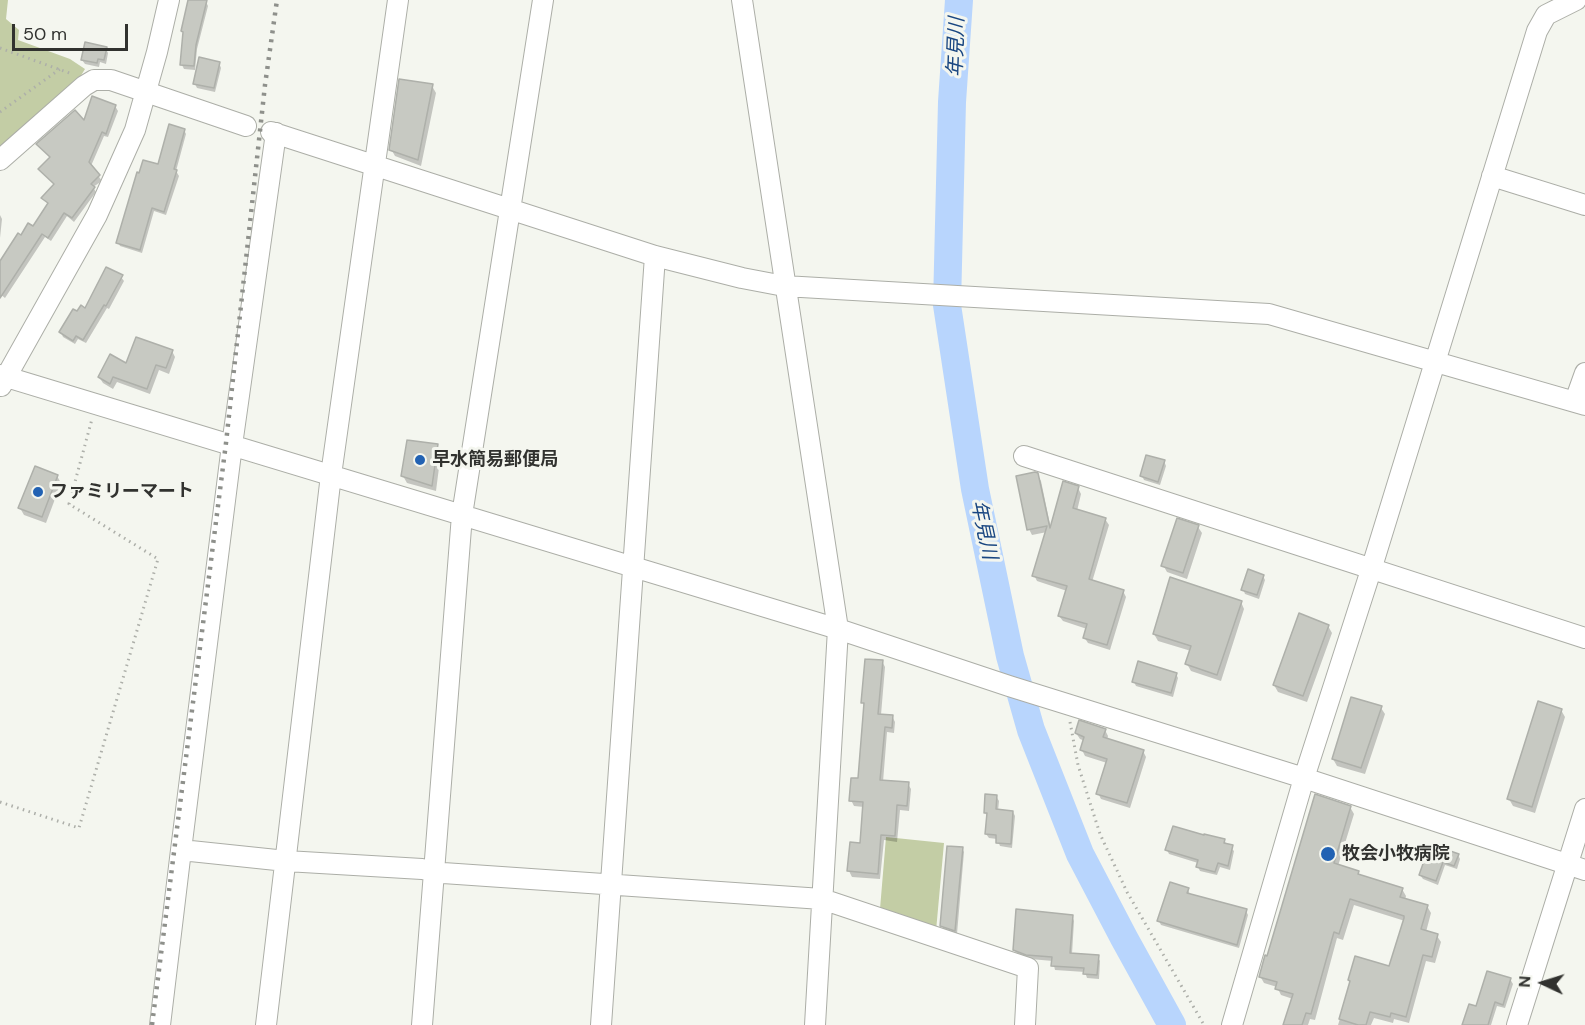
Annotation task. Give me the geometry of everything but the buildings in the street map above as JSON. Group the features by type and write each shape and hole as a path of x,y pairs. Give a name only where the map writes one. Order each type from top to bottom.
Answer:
{"street":[{"path":"169,0 135,130 96,215 2,380 97,403 838,629 1577,868"},
{"path":"266,1025 331,475 398,0"},
{"path":"422,1025 462,515 543,0"},
{"path":"742,0 838,629 815,1025"},
{"path":"1232,1025 1304,778 1371,570 1537,31 1546,15 1576,0"},
{"path":"0,160 94,80 111,80 246,126"},
{"path":"160,1025 273,132 655,256 784,286 1269,314 1580,403 1585,373"},
{"path":"1492,176 1585,205"},
{"path":"601,1025 655,256"},
{"path":"1024,456 1585,638"},
{"path":"1517,1025 1577,868 1585,809"},
{"path":"181,850 285,861 822,899 1028,968 1025,1025"}],"path":[{"path":"0,48 90,82"},
{"path":"0,112 60,69"},
{"path":"0,802 79,828 158,559 69,504 97,403"},
{"path":"1064,703 1078,765 1100,834 1127,892 1204,1025"}],"green space":[{"path":"0,0 8,0 6,19 19,30 18,40 70,59 85,69 74,87 0,154"},
{"path":"886,837 944,843 936,931 880,909"}],"waterway":[{"name":"年見川","path":"959,0 952,102 947,305 975,489 1010,656 1031,730 1080,854 1172,1025"}],"railway":[{"path":"152,1025 226,443 265,85 277,0"}],"place":[{"name":"早水簡易郵便局","path":"420,460"},
{"name":"ファミリーマート","path":"38,492"},
{"name":"牧会小牧病院","path":"1328,854"}]}
